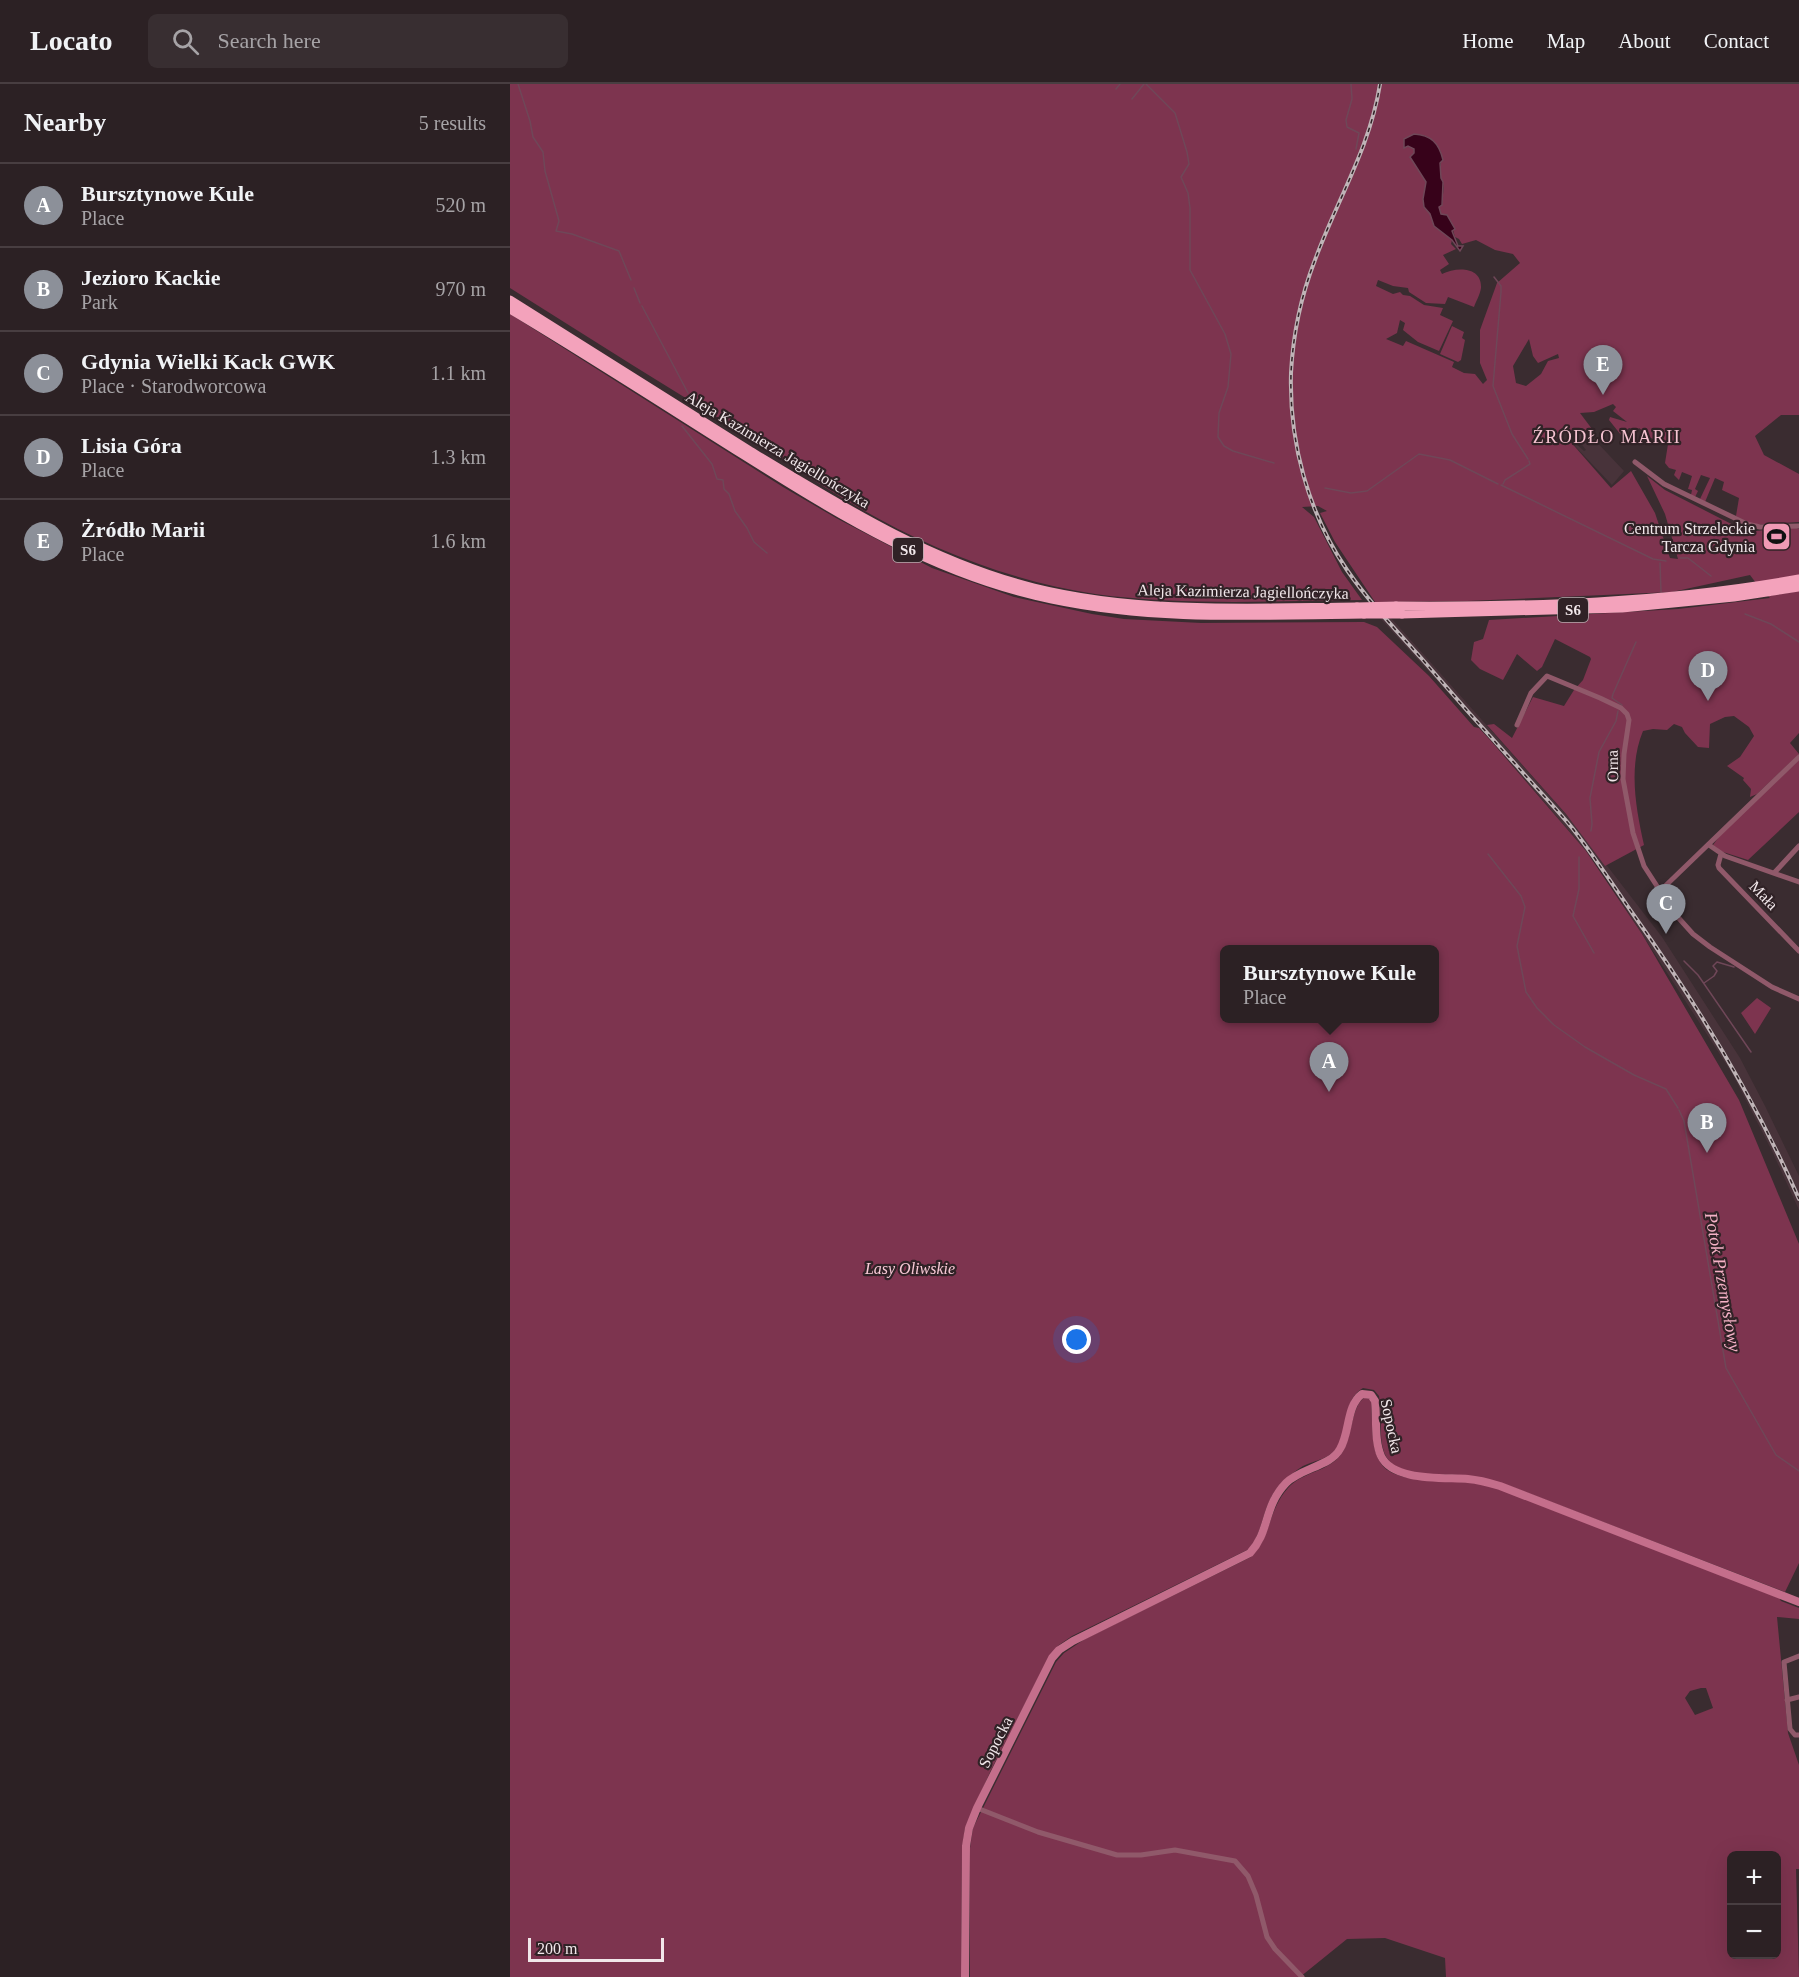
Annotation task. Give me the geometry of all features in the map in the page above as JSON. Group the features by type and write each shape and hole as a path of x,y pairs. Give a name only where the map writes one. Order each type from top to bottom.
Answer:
{"highway":[{"name":"Aleja Kazimierza Jagiellończyka","path":"510,300 853,513 920,548 965,567 1051,592 1111,603 1147,606 1206,609 1399,610 1622,608 1734,597 1799,587"},
{"name":"Aleja Kazimierza Jagiellończyka","path":"510,309 851,521 911,552 967,575 1049,599 1124,612 1190,616 1361,610"},
{"name":"Aleja Kazimierza Jagiellończyka","path":"1399,610 1630,600 1732,590 1799,579"}],"main road":[{"name":"Sopocka","path":"965,1977 967,1838 977,1808 1056,1653 1073,1641 1250,1553 1261,1538 1270,1506 1286,1483 1304,1470 1331,1460 1340,1450 1355,1402 1362,1394 1371,1395 1375,1401 1381,1454 1385,1463 1397,1471 1424,1477 1474,1480 1500,1486 1799,1602"}],"street":[{"path":"1635,462 1664,484 1748,524 1760,527 1799,526"},
{"name":"Orna","path":"1517,725 1531,693 1547,676 1609,702 1627,714 1629,720 1623,779 1633,833 1644,866 1659,892"},
{"path":"1799,757 1659,892 1693,934 1772,987 1799,999"},
{"path":"1709,845 1720,854 1799,882"},
{"path":"1775,872 1799,846"},
{"name":"Mała","path":"1720,854 1719,868 1799,951"},
{"path":"1797,1735 1790,1729 1784,1662 1799,1656"},
{"path":"1787,1700 1799,1697"},
{"path":"977,1808 1038,1832 1117,1855 1131,1856 1175,1850 1234,1861 1248,1876 1256,1895 1266,1937 1302,1977"}],"shaded area":[{"path":"1414,134 1430,138 1437,145 1441,154 1443,182 1442,205 1439,207 1441,214 1447,215 1455,229 1452,231 1458,246 1463,246 1460,251 1452,240 1434,226 1430,214 1424,207 1426,182 1410,157 1414,149 1408,146 1404,148 1404,139"},
{"path":"1579,434 1591,436 1624,471 1612,485 1572,443 1586,450 1576,437"},
{"path":"1380,618 1391,618 1578,828 1662,937 1740,1058 1765,1106 1799,1176 1799,1210 1732,1073 1594,860 1485,733"}],"green space":[{"path":"510,84 1799,84 1799,415 1781,415 1755,436 1764,455 1799,474 1799,522 1753,525 1736,516 1739,498 1722,490 1724,482 1715,478 1705,502 1700,499 1710,478 1701,475 1695,489 1698,491 1695,497 1691,495 1692,490 1688,489 1692,476 1682,472 1679,480 1674,475 1676,470 1669,468 1665,463 1668,444 1673,434 1670,433 1665,445 1649,437 1648,439 1643,437 1643,431 1639,428 1637,430 1629,428 1621,435 1609,420 1610,417 1627,422 1613,411 1616,407 1613,404 1594,412 1580,413 1595,433 1583,430 1572,431 1552,441 1569,440 1611,488 1631,471 1655,513 1670,558 1678,559 1665,514 1647,476 1665,490 1747,532 1794,527 1799,529 1799,576 1756,583 1750,575 1672,592 1467,601 1375,602 1335,542 1320,513 1327,511 1318,506 1302,507 1314,517 1342,572 1362,600 1228,602 1161,600 1095,594 1059,587 1023,578 953,554 887,523 823,486 757,442 510,288","holes":["1414,134 1441,161 1443,191 1442,205 1439,206 1441,214 1447,215 1455,237 1462,244 1476,240 1495,250 1513,254 1520,263 1497,283 1480,330 1480,363 1487,380 1483,384 1475,374 1464,373 1452,367 1454,362 1406,341 1403,346 1386,339 1397,333 1400,320 1405,323 1403,330 1418,342 1439,351 1453,321 1440,315 1443,308 1424,305 1400,292 1393,294 1376,286 1378,280 1393,286 1408,288 1409,292 1426,303 1445,304 1448,297 1474,307 1481,288 1480,281 1473,272 1454,270 1442,274 1440,270 1449,264 1443,255 1456,249 1451,244 1452,240 1434,226 1430,214 1424,207 1426,182 1419,170 1414,149 1408,146 1404,148","1529,339 1533,356 1538,363 1558,354 1559,358 1548,361 1541,374 1526,386 1516,383 1513,366"]},
{"name":"Lasy Oliwskie","path":"510,314 783,487 836,518 932,568 1014,597 1124,619 1201,623 1364,622 1377,627 1429,676 1474,727 1479,728 1586,851 1642,934 1739,1100 1799,1244 1799,1563 1785,1592 1502,1483 1465,1476 1417,1473 1397,1467 1389,1461 1384,1452 1379,1396 1374,1390 1363,1388 1352,1399 1338,1446 1327,1456 1303,1466 1281,1483 1266,1508 1258,1533 1249,1549 1072,1636 1059,1645 1049,1657 991,1770 965,1828 962,1849 961,1977 510,1977"},
{"path":"1452,326 1464,332 1462,338 1465,340 1461,360 1458,362 1440,354"},
{"path":"1799,591 1799,733 1790,743 1799,754 1757,794 1750,797 1751,789 1743,780 1744,778 1727,766 1740,757 1754,736 1749,727 1734,716 1725,717 1710,724 1709,748 1698,747 1682,727 1674,724 1667,730 1643,731 1636,759 1635,788 1644,845 1605,866 1566,814 1487,725 1494,724 1512,738 1533,697 1564,706 1583,680 1591,659 1555,639 1542,667 1537,671 1517,654 1503,680 1480,669 1471,660 1474,642 1483,639 1489,620 1678,609 1770,598 1768,596"},
{"path":"1799,760 1799,812 1748,860 1720,851 1713,845 1721,834"},
{"path":"1757,998 1771,1008 1755,1034 1741,1013"},
{"path":"1364,1398 1371,1402 1373,1441 1377,1456 1386,1469 1396,1475 1422,1480 1476,1483 1500,1489 1779,1598 1799,1608 1799,1619 1777,1617 1788,1733 1799,1765 1799,1869 1796,1869 1799,1977 1446,1977 1445,1958 1385,1938 1347,1939 1300,1977 970,1977 970,1848 973,1828 1056,1662 1064,1653 1085,1639 1251,1557 1263,1541 1276,1506 1288,1488 1301,1478 1331,1464 1342,1453 1348,1440 1356,1408","holes":["1706,1688 1713,1708 1695,1715 1685,1698 1690,1691"]}],"waterway":[{"path":"518,84 533,137 543,152 545,171 559,221 556,231 572,234 619,251 631,280"},
{"path":"1116,89 1120,84"},
{"path":"1132,99 1144,84"},
{"name":"ŹRÓDŁO MARII","path":"1146,84 1175,113 1189,164 1181,177 1188,193 1190,208 1190,270 1225,334 1231,354 1228,387 1219,413 1218,437 1224,446 1233,451 1274,463"},
{"path":"1351,84 1352,99 1346,120 1347,127 1359,133 1356,149"},
{"path":"1494,277 1501,286 1501,292 1493,386 1512,434 1528,459"},
{"path":"634,288 640,303"},
{"path":"642,306 688,393"},
{"path":"682,426 712,464 717,479 723,480 724,489 729,494 735,511 754,542 767,553"},
{"name":"ŹRÓDŁO MARII","path":"1325,488 1351,493 1367,491 1419,454 1450,460 1498,484"},
{"path":"1503,484 1505,480 1530,464 1529,461"},
{"name":"ŹRÓDŁO MARII","path":"1501,485 1653,559 1666,561"},
{"name":"ŹRÓDŁO MARII","path":"1680,558 1688,558 1711,576"},
{"path":"1660,563 1661,592"},
{"name":"ŹRÓDŁO MARII","path":"1745,614 1771,624 1799,642"},
{"path":"1622,705 1612,698 1636,642"},
{"path":"1591,831 1590,798 1599,752 1616,721 1618,711"},
{"name":"Potok Przemysłowy","path":"1488,854 1521,896 1525,907 1517,946 1526,992 1537,1008 1554,1025 1585,1047 1634,1075 1666,1089 1678,1108"},
{"path":"1579,857 1579,889 1573,916 1594,953"},
{"path":"1684,961 1698,975 1751,1052"},
{"path":"1704,983 1714,976 1717,971 1713,966 1717,962 1734,967"},
{"name":"Potok Przemysłowy","path":"1679,1110 1684,1121 1726,1368 1776,1455 1799,1471"}],"railway":[{"path":"1380,84 1361,152 1310,274 1296,330 1291,373 1293,425 1312,501 1333,548 1364,593 1581,839 1702,1017 1744,1088 1799,1199"}],"place":[{"name":"Żródło Marii","path":"1603,395"},
{"name":"Centrum Strzeleckie Tarcza Gdynia","path":"1776,537"},
{"name":"Lisia Góra","path":"1708,701"},
{"name":"Gdynia Wielki Kack GWK","path":"1666,934"},
{"name":"Bursztynowe Kule","path":"1329,1092"},
{"name":"Jezioro Kackie","path":"1707,1153"}],"district":[{"name":"ŹRÓDŁO MARII","path":"1607,437"}]}
